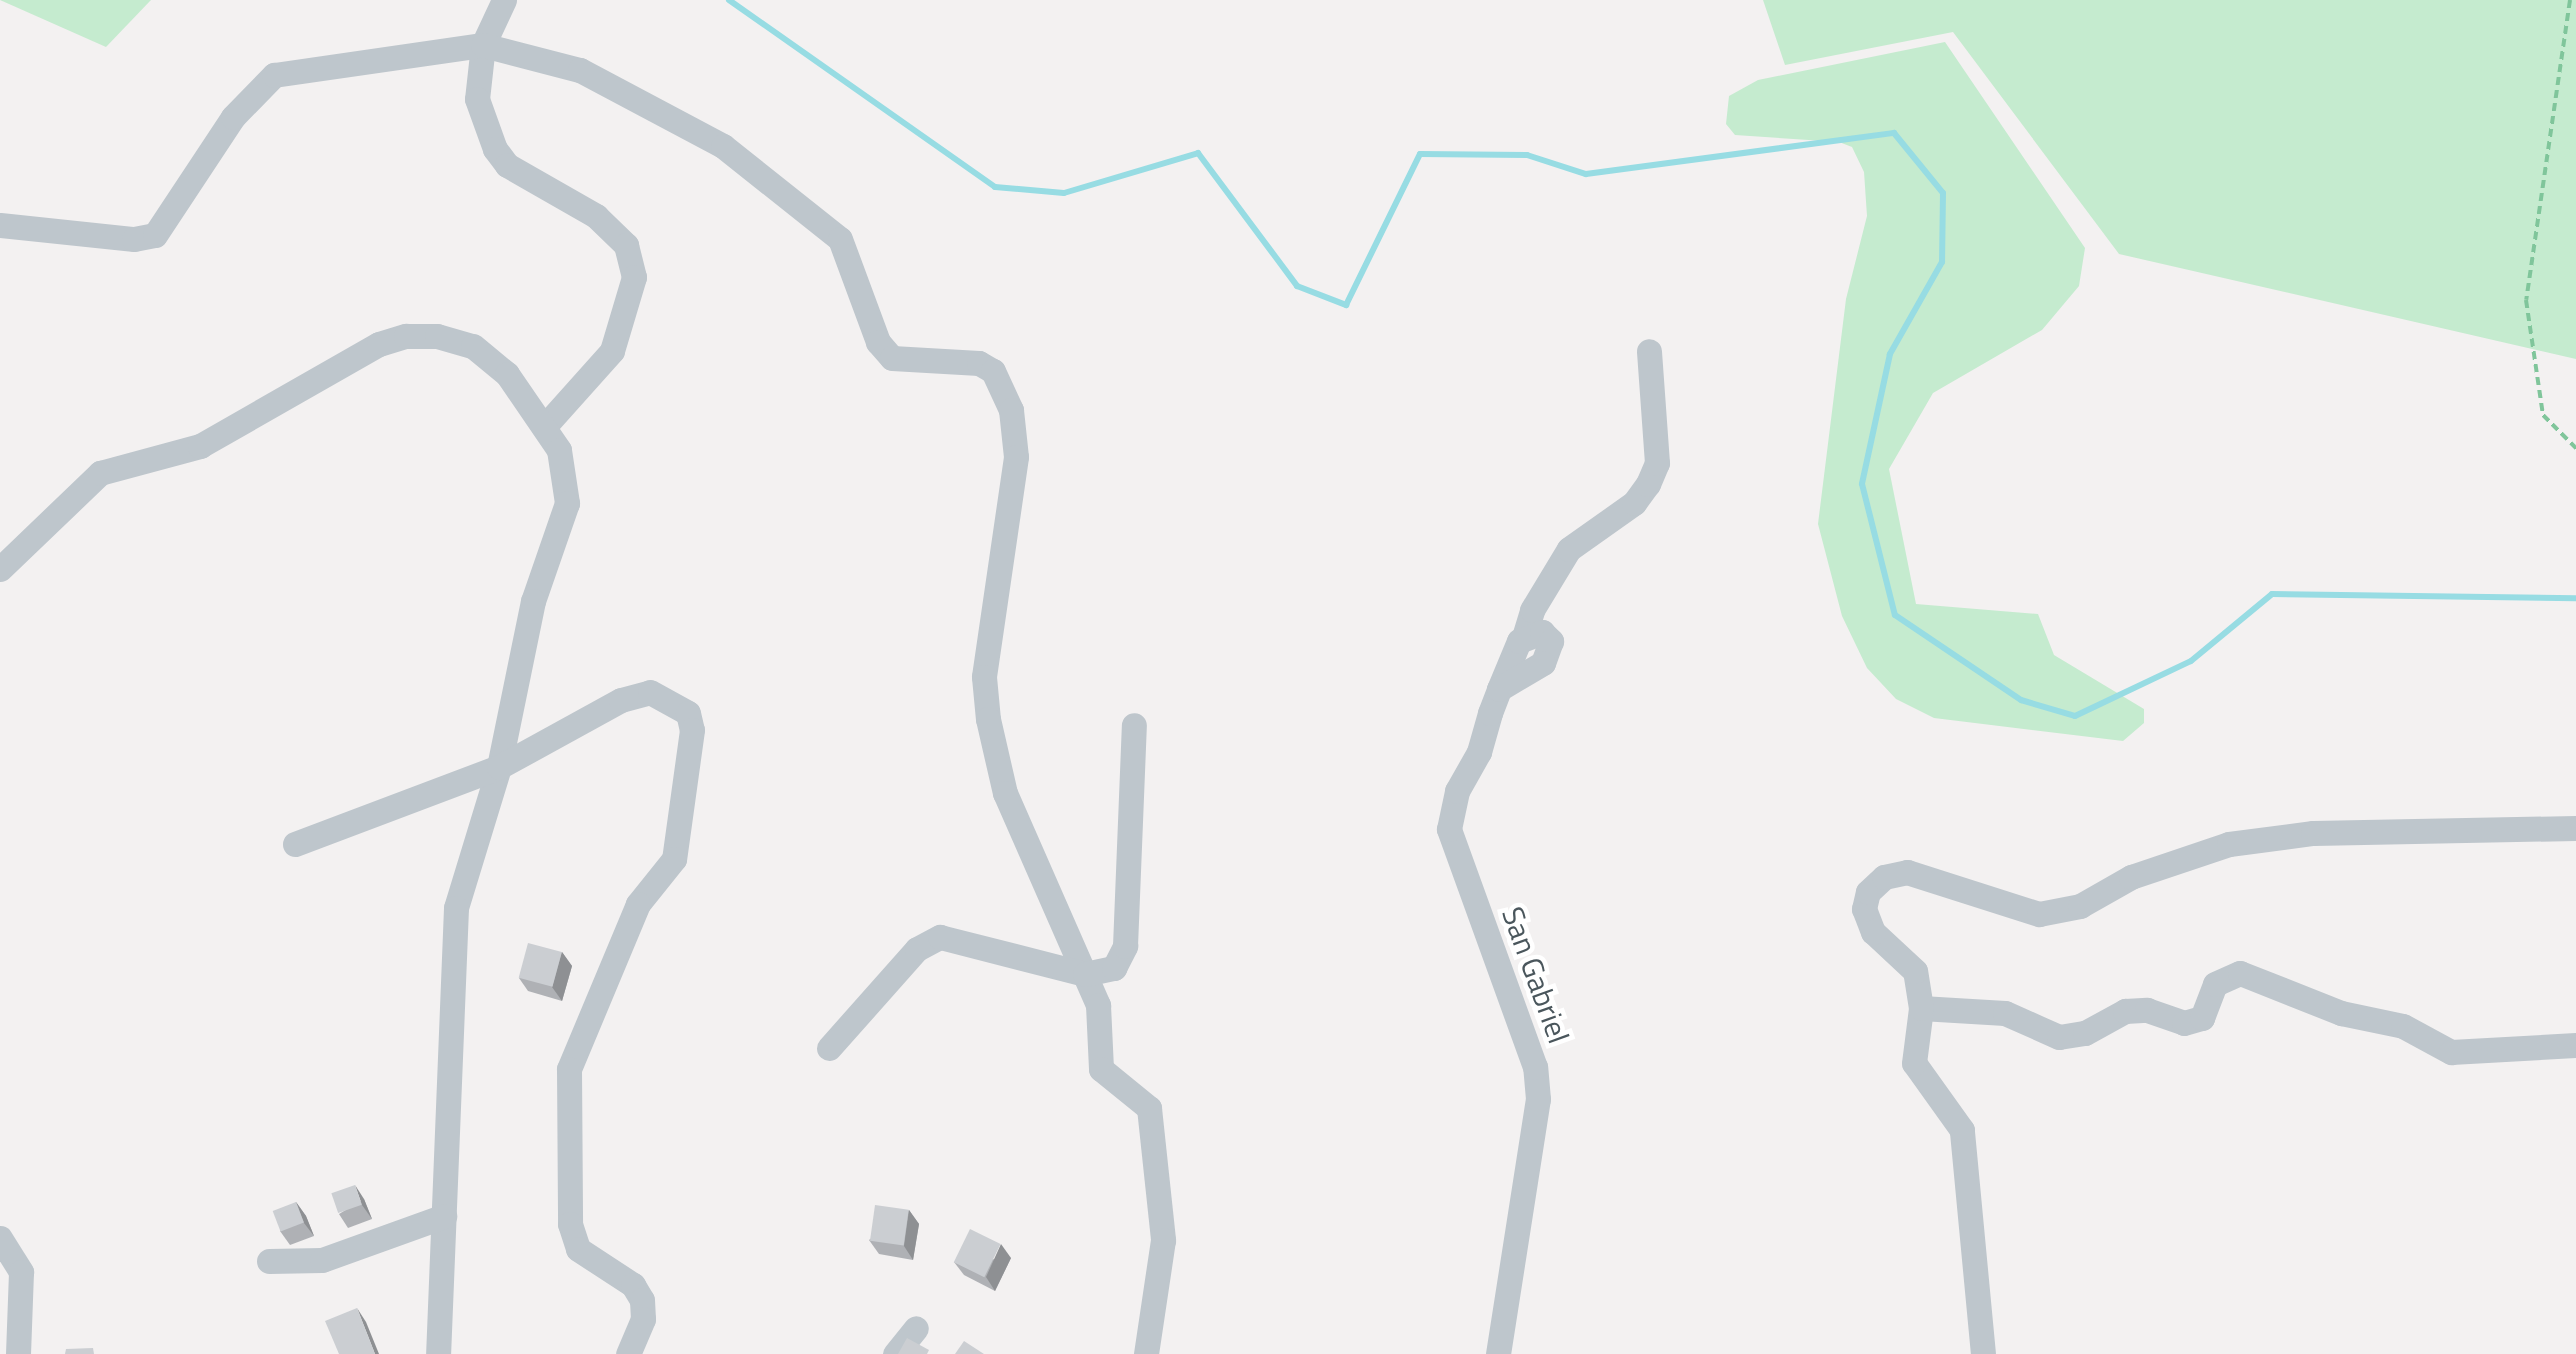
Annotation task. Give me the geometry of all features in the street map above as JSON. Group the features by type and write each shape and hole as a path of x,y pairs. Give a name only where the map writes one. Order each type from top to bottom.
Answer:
{"street":[{"path":"504,0 483,45 477,99 496,148 532,181 596,216 626,245 634,277 612,351 544,428"},
{"path":"0,225 134,239 155,234 233,118 274,76 483,45 580,70 723,146 840,238 878,342 892,358 978,364 1003,384 1016,458 986,659 988,719 1006,793 1085,974 1104,1030 1102,1069 1149,1108 1154,1132 1153,1188 1163,1240 1146,1354"},
{"path":"0,569 100,473 200,446 379,344 406,336 437,336 472,346 507,374 544,428 567,474 568,503 517,658 498,767 456,908 438,1354"},
{"name":"San Gabriel","path":"1498,1354 1538,1100 1535,1067 1449,828 1457,791 1480,752 1499,690 1532,610 1568,549 1634,503 1657,463 1649,351"},
{"path":"296,844 498,767 621,700 650,692 688,712 692,730 674,860 638,904 569,1069 570,1224 578,1249 633,1285 642,1300 642,1320 628,1354"},
{"path":"828,1048 917,949 940,937 1085,974 1114,968 1125,946 1134,725"},
{"path":"1983,1354 1962,1130 1914,1063 1921,1008 1916,971 1873,932 1864,909 1868,892 1884,877 1906,872 2040,914 2080,906 2132,877 2230,844 2313,833 2576,828"},
{"path":"1921,1008 2005,1013 2059,1037 2085,1033 2125,1011 2146,1010 2184,1023 2202,1018 2215,984 2240,973 2341,1013 2403,1026 2451,1052 2576,1045"},
{"path":"269,1260 322,1260 444,1216"},
{"path":"0,1238 21,1272 18,1354"},
{"path":"895,1354 916,1328"}],"path":[{"path":"2570,0 2526,300 2544,416 2576,448"}],"green space":[{"path":"0,0 151,0 106,47"},
{"path":"1763,0 2576,0 2576,359 2119,254 1953,32 1785,65"},
{"path":"1945,42 2085,248 2079,286 2042,330 1933,393 1889,469 1916,604 2038,614 2054,655 2144,709 2144,723 2123,741 1934,718 1896,699 1867,668 1842,616 1818,524 1846,299 1867,216 1864,172 1852,147 1839,142 1735,135 1726,124 1729,96 1758,80"}],"building":[{"path":"528,943 562,952 552,987 519,978"},
{"path":"355,1185 362,1205 338,1213 331,1193"},
{"path":"296,1202 304,1223 281,1231 273,1211"},
{"path":"875,1205 909,1210 904,1245 870,1241"},
{"path":"970,1229 1001,1244 984,1277 954,1262"},
{"path":"357,1308 375,1354 339,1354 325,1321"},
{"path":"907,1338 929,1350 927,1354 898,1354"},
{"path":"964,1341 984,1354 955,1354"},
{"path":"93,1348 94,1354 65,1354 66,1349"}],"waterway":[{"path":"729,0 995,187 1064,193 1198,153 1297,286 1346,305 1420,154 1527,155 1586,174 1894,133 1943,193 1942,262 1890,354 1862,484 1895,615 2021,700 2075,716 2191,661 2272,594 2576,598"}]}
